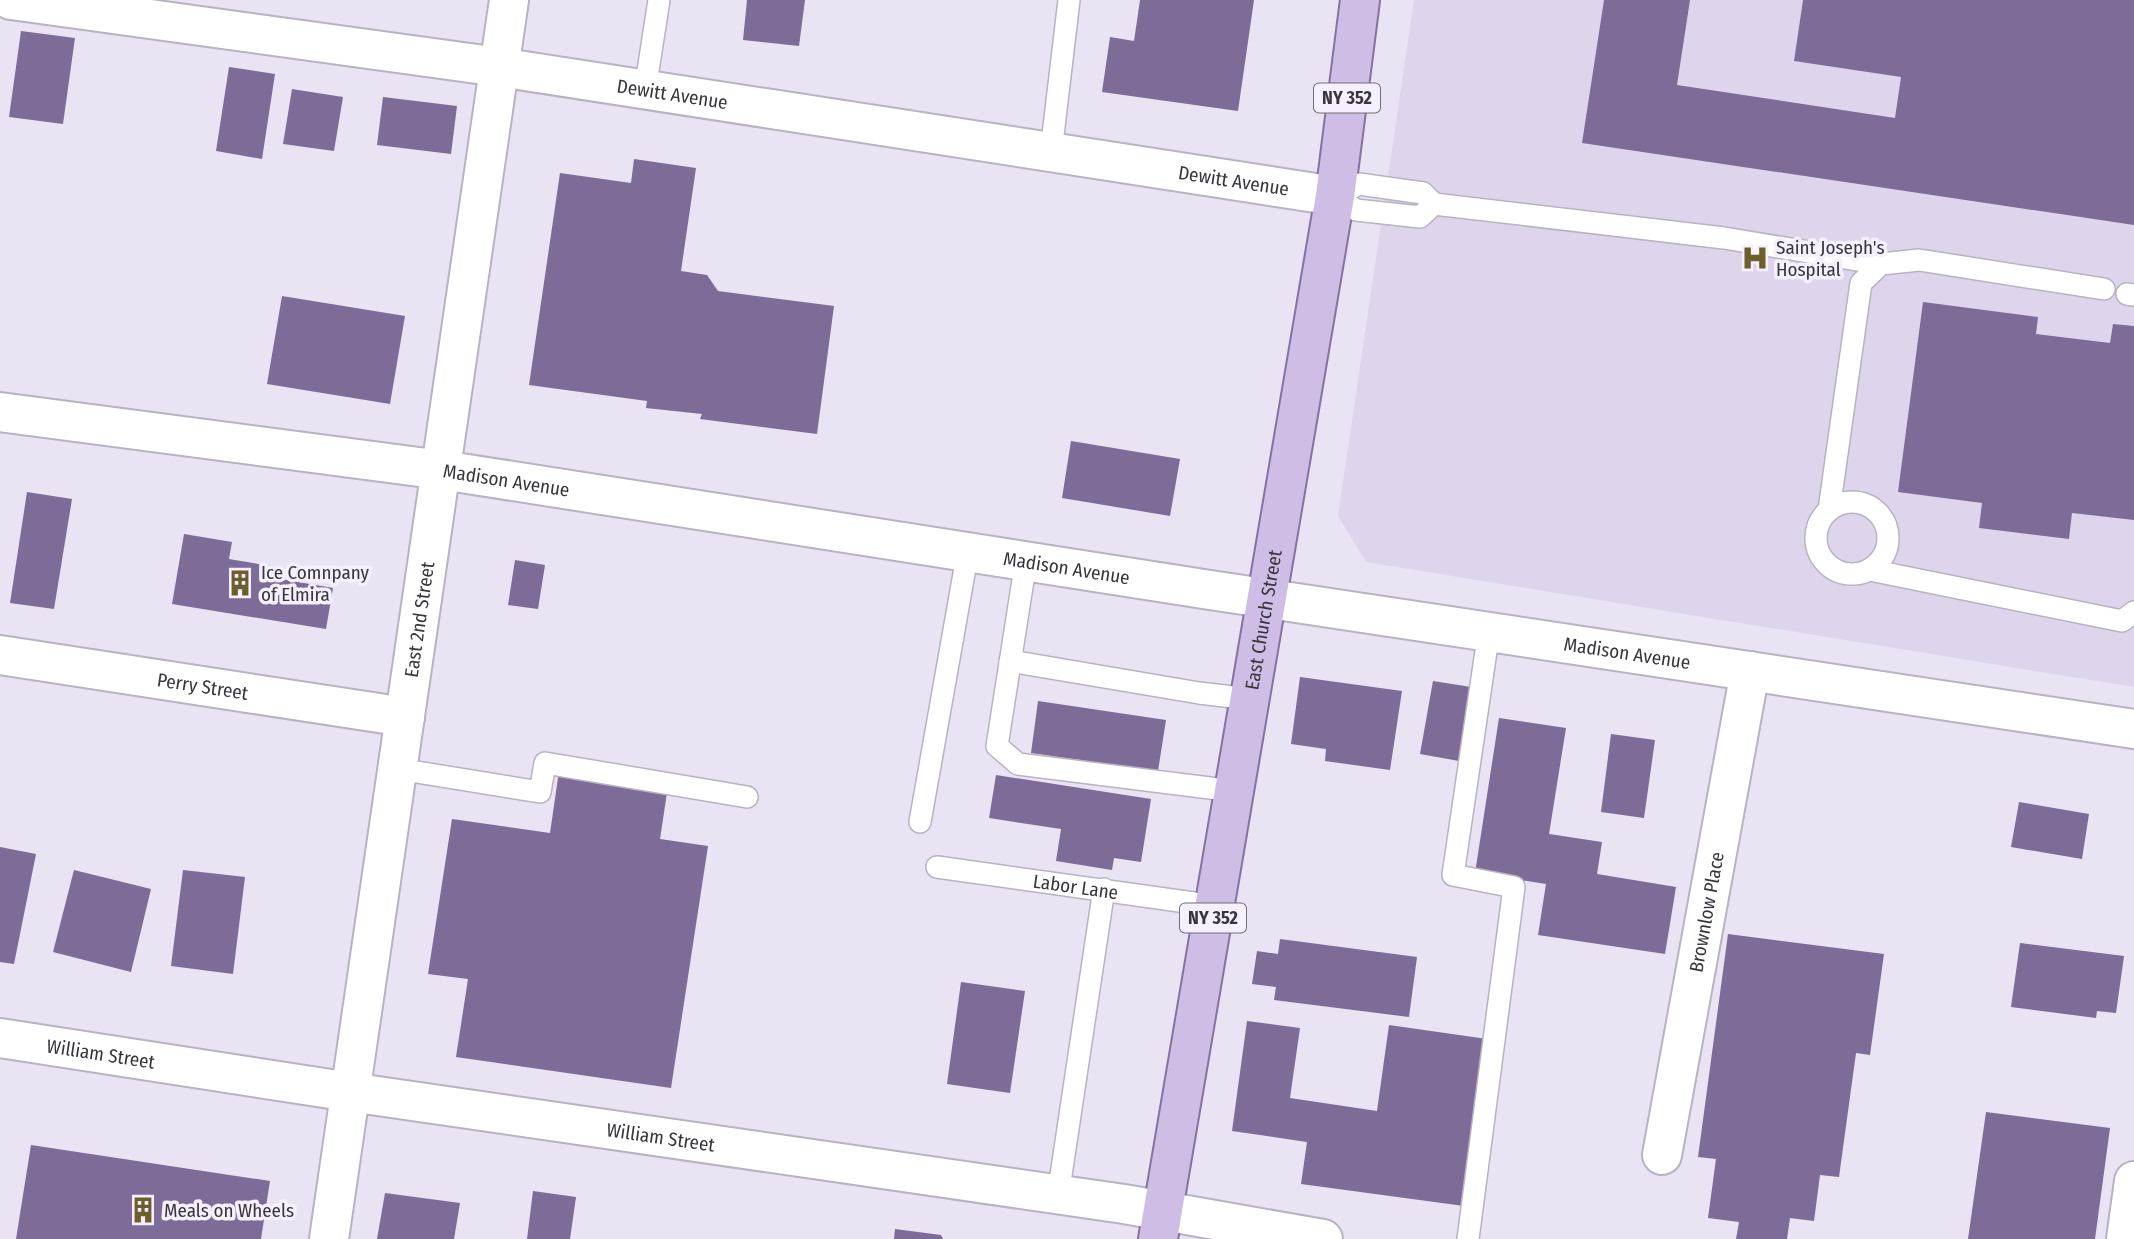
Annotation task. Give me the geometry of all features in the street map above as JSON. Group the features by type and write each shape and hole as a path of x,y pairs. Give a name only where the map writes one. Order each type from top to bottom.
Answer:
{"main road":[{"name":"East Church Street","path":"1160,1225 1335,196 1360,0"}],"street":[{"name":"Dewitt Avenue","path":"11,0 499,67 1335,196"},
{"name":"East 2nd Street","path":"329,1239 509,0"},
{"name":"Madison Avenue","path":"0,412 442,470 2134,729"},
{"name":"Perry Street","path":"0,655 405,717"},
{"name":"Brownlow Place","path":"1662,1155 1751,671"},
{"name":"William Street","path":"0,1038 1058,1195 1160,1225 1323,1239"}],"lane":[{"path":"645,90 659,0"},
{"path":"1051,152 1069,0"},
{"path":"1335,196 1359,184 1423,193 1434,204 1724,238 1881,264 1919,260 2104,289"},
{"path":"1829,510 1861,283 1881,264"},
{"path":"1851,501 1874,508 1888,528 1886,552 1880,562 1870,570 1847,575 1826,564 1819,554 1815,542 1816,530 1821,519 1839,503 1851,501"},
{"path":"920,821 968,551"},
{"path":"1026,561 997,746 1018,764 1234,791"},
{"path":"1870,570 2128,616"},
{"path":"1468,1239 1514,887 1453,875 1489,631"},
{"path":"1010,661 1250,699"},
{"path":"398,769 540,792 545,763 747,797"},
{"name":"Labor Lane","path":"937,867 1215,906"},
{"path":"1058,1195 1104,889"}],"shaded area":[{"name":"Saint Joseph's Hospital","path":"1414,0 2134,0 2134,687 1366,562 1338,516"}],"building":[{"path":"747,0 805,0 799,46 743,40"},
{"path":"1140,0 1254,0 1238,111 1102,92 1110,37 1134,41"},
{"path":"1604,0 1690,0 1677,85 1895,118 1901,77 1794,61 1803,0 2134,0 2134,225 1582,143"},
{"path":"21,31 75,38 63,124 9,117"},
{"path":"229,67 275,74 262,159 216,151"},
{"path":"292,89 343,97 334,151 283,144"},
{"path":"383,97 457,106 451,154 377,145"},
{"path":"634,159 696,168 681,271 707,275 718,291 834,306 817,434 700,419 702,414 646,408 647,401 529,385 560,173 631,183"},
{"path":"282,296 405,316 390,404 267,384"},
{"path":"1923,302 2038,317 2036,334 2110,343 2113,324 2134,326 2134,520 2072,513 2069,539 1979,528 1982,503 1898,492"},
{"path":"1071,441 1180,459 1170,516 1062,498"},
{"path":"27,492 72,499 54,609 10,603"},
{"name":"Ice Comnpany of Elmira","path":"184,534 232,542 229,559 276,567 275,578 333,588 326,629 172,604"},
{"path":"515,560 545,565 538,609 508,605"},
{"path":"1300,677 1402,691 1390,770 1325,761 1326,749 1291,744"},
{"path":"1433,681 1471,687 1459,761 1420,754"},
{"path":"1038,701 1166,720 1158,771 1031,753"},
{"path":"1499,718 1566,728 1549,834 1602,842 1597,874 1676,887 1665,954 1538,935 1546,884 1475,873"},
{"path":"1611,734 1655,740 1644,818 1601,812"},
{"path":"559,771 668,786 660,839 708,846 671,1088 456,1057 468,979 428,974 452,819 550,833"},
{"path":"996,775 1151,799 1141,862 1114,858 1112,870 1056,861 1061,829 989,818"},
{"path":"2019,802 2089,814 2082,859 2011,847"},
{"path":"0,847 36,854 14,964 0,962"},
{"path":"74,870 151,889 131,972 53,952"},
{"path":"183,870 245,877 233,974 171,966"},
{"path":"1728,934 1884,954 1870,1055 1856,1053 1839,1177 1820,1175 1814,1221 1790,1218 1787,1239 1736,1239 1739,1222 1708,1218 1716,1159 1698,1157"},
{"path":"1280,939 1417,957 1409,1017 1274,1000 1276,987 1252,984 1257,951 1278,954"},
{"path":"2020,943 2124,956 2116,1013 2097,1011 2096,1018 2011,1007"},
{"path":"961,982 1025,991 1010,1093 947,1084"},
{"path":"1247,1021 1300,1028 1290,1098 1377,1111 1389,1025 1487,1039 1464,1206 1301,1184 1307,1142 1232,1131"},
{"path":"1986,1112 2110,1128 2095,1239 1968,1239"},
{"name":"Meals on Wheels","path":"31,1145 270,1181 261,1239 16,1239"},
{"path":"533,1191 576,1197 570,1239 527,1239"},
{"path":"385,1193 460,1203 454,1239 377,1239"},
{"path":"895,1229 941,1235 943,1239 894,1239"}],"place":[{"name":"Saint Joseph's Hospital","path":"1755,258"},
{"name":"Ice Comnpany of Elmira","path":"240,583"},
{"name":"Meals on Wheels","path":"143,1210"}]}
